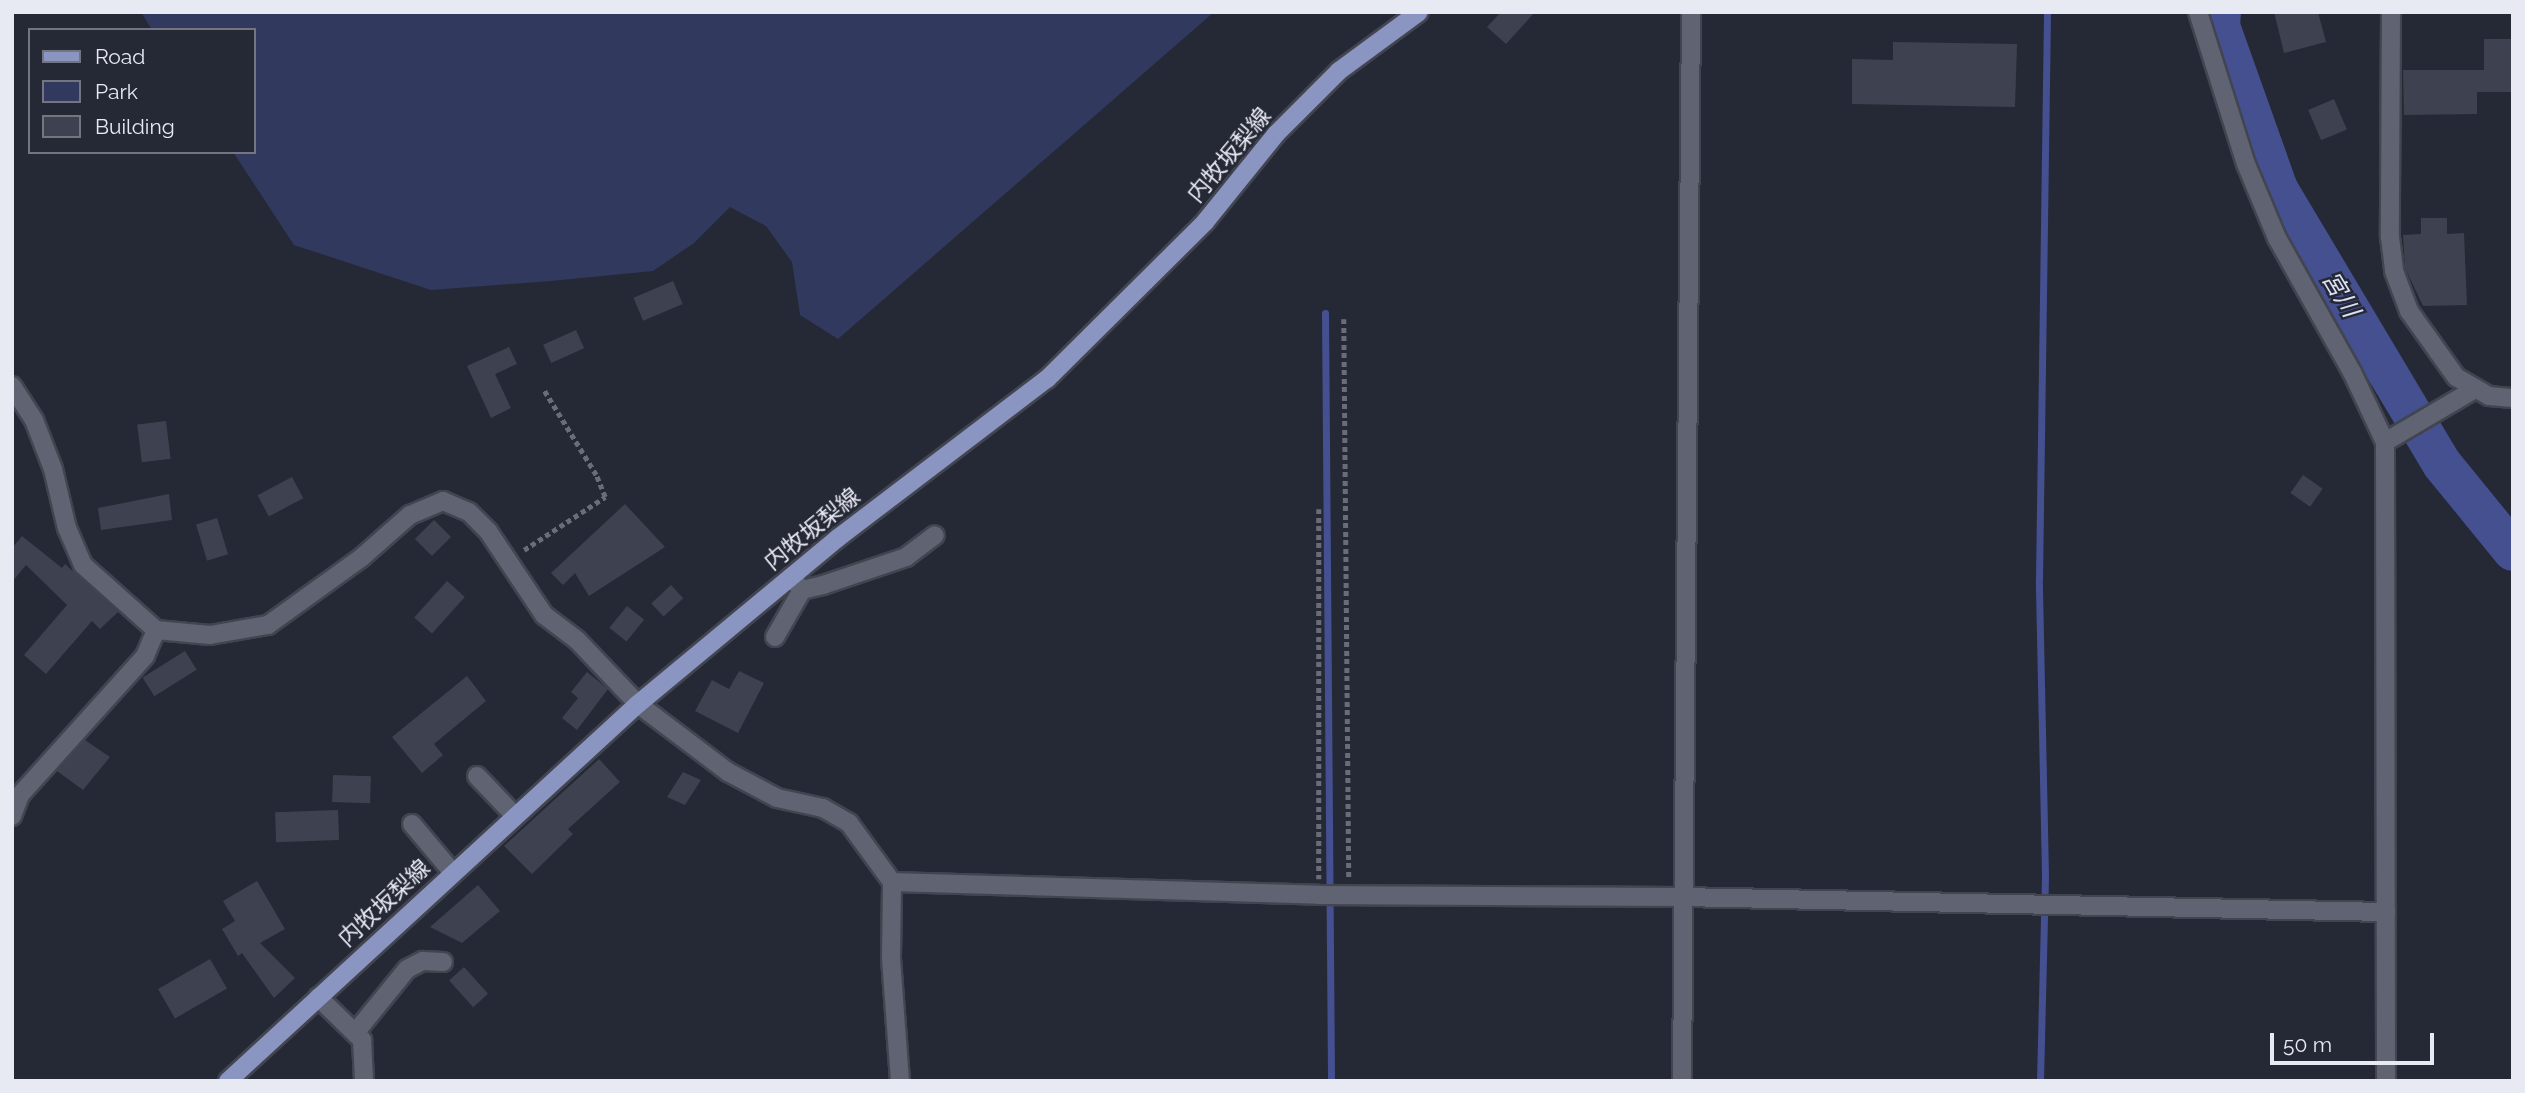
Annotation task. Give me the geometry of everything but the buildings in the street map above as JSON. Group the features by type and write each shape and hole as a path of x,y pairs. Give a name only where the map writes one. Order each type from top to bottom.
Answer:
{"main road":[{"name":"内牧坂梨線","path":"228,1081 638,705 796,584 1047,379 1205,222 1276,134 1339,71 1419,12"}],"street":[{"path":"1682,1081 1681,897 1692,12"},
{"path":"2198,12 2246,164 2277,238 2388,440 2386,1081"},
{"path":"2391,12 2390,237 2394,271 2409,310 2456,377 2474,391 2489,396 2513,398"},
{"path":"12,386 34,420 53,469 67,528 83,565 156,630 210,635 268,625 429,504 443,502 469,512 508,560 544,615 577,640 638,705 728,772 777,798 823,808 849,823 892,882 891,957 900,1081"},
{"path":"2388,440 2474,391"},
{"path":"775,637 796,584 906,557 935,535"},
{"path":"12,816 20,795 145,656 156,630"},
{"path":"477,776 515,816"},
{"path":"411,824 453,873"},
{"path":"892,882 1320,895 1681,897 2386,912"},
{"path":"355,1033 407,969 423,961 443,962"},
{"path":"318,997 362,1040 364,1081"}],"path":[{"path":"1344,319 1349,894"},
{"path":"508,560 605,498 596,475 543,389"},
{"path":"1318,509 1320,895"}],"green space":[{"path":"141,12 1214,12 838,339 800,315 792,262 766,226 730,207 694,243 653,271 551,281 431,290 294,245 234,154 256,154 256,28 151,28"}],"waterway":[{"path":"2040,1081 2045,875 2039,579 2047,12"},
{"name":"宮川","path":"2221,12 2220,26 2278,189 2442,464 2513,551"},
{"path":"1325,313 1331,1081"}]}
